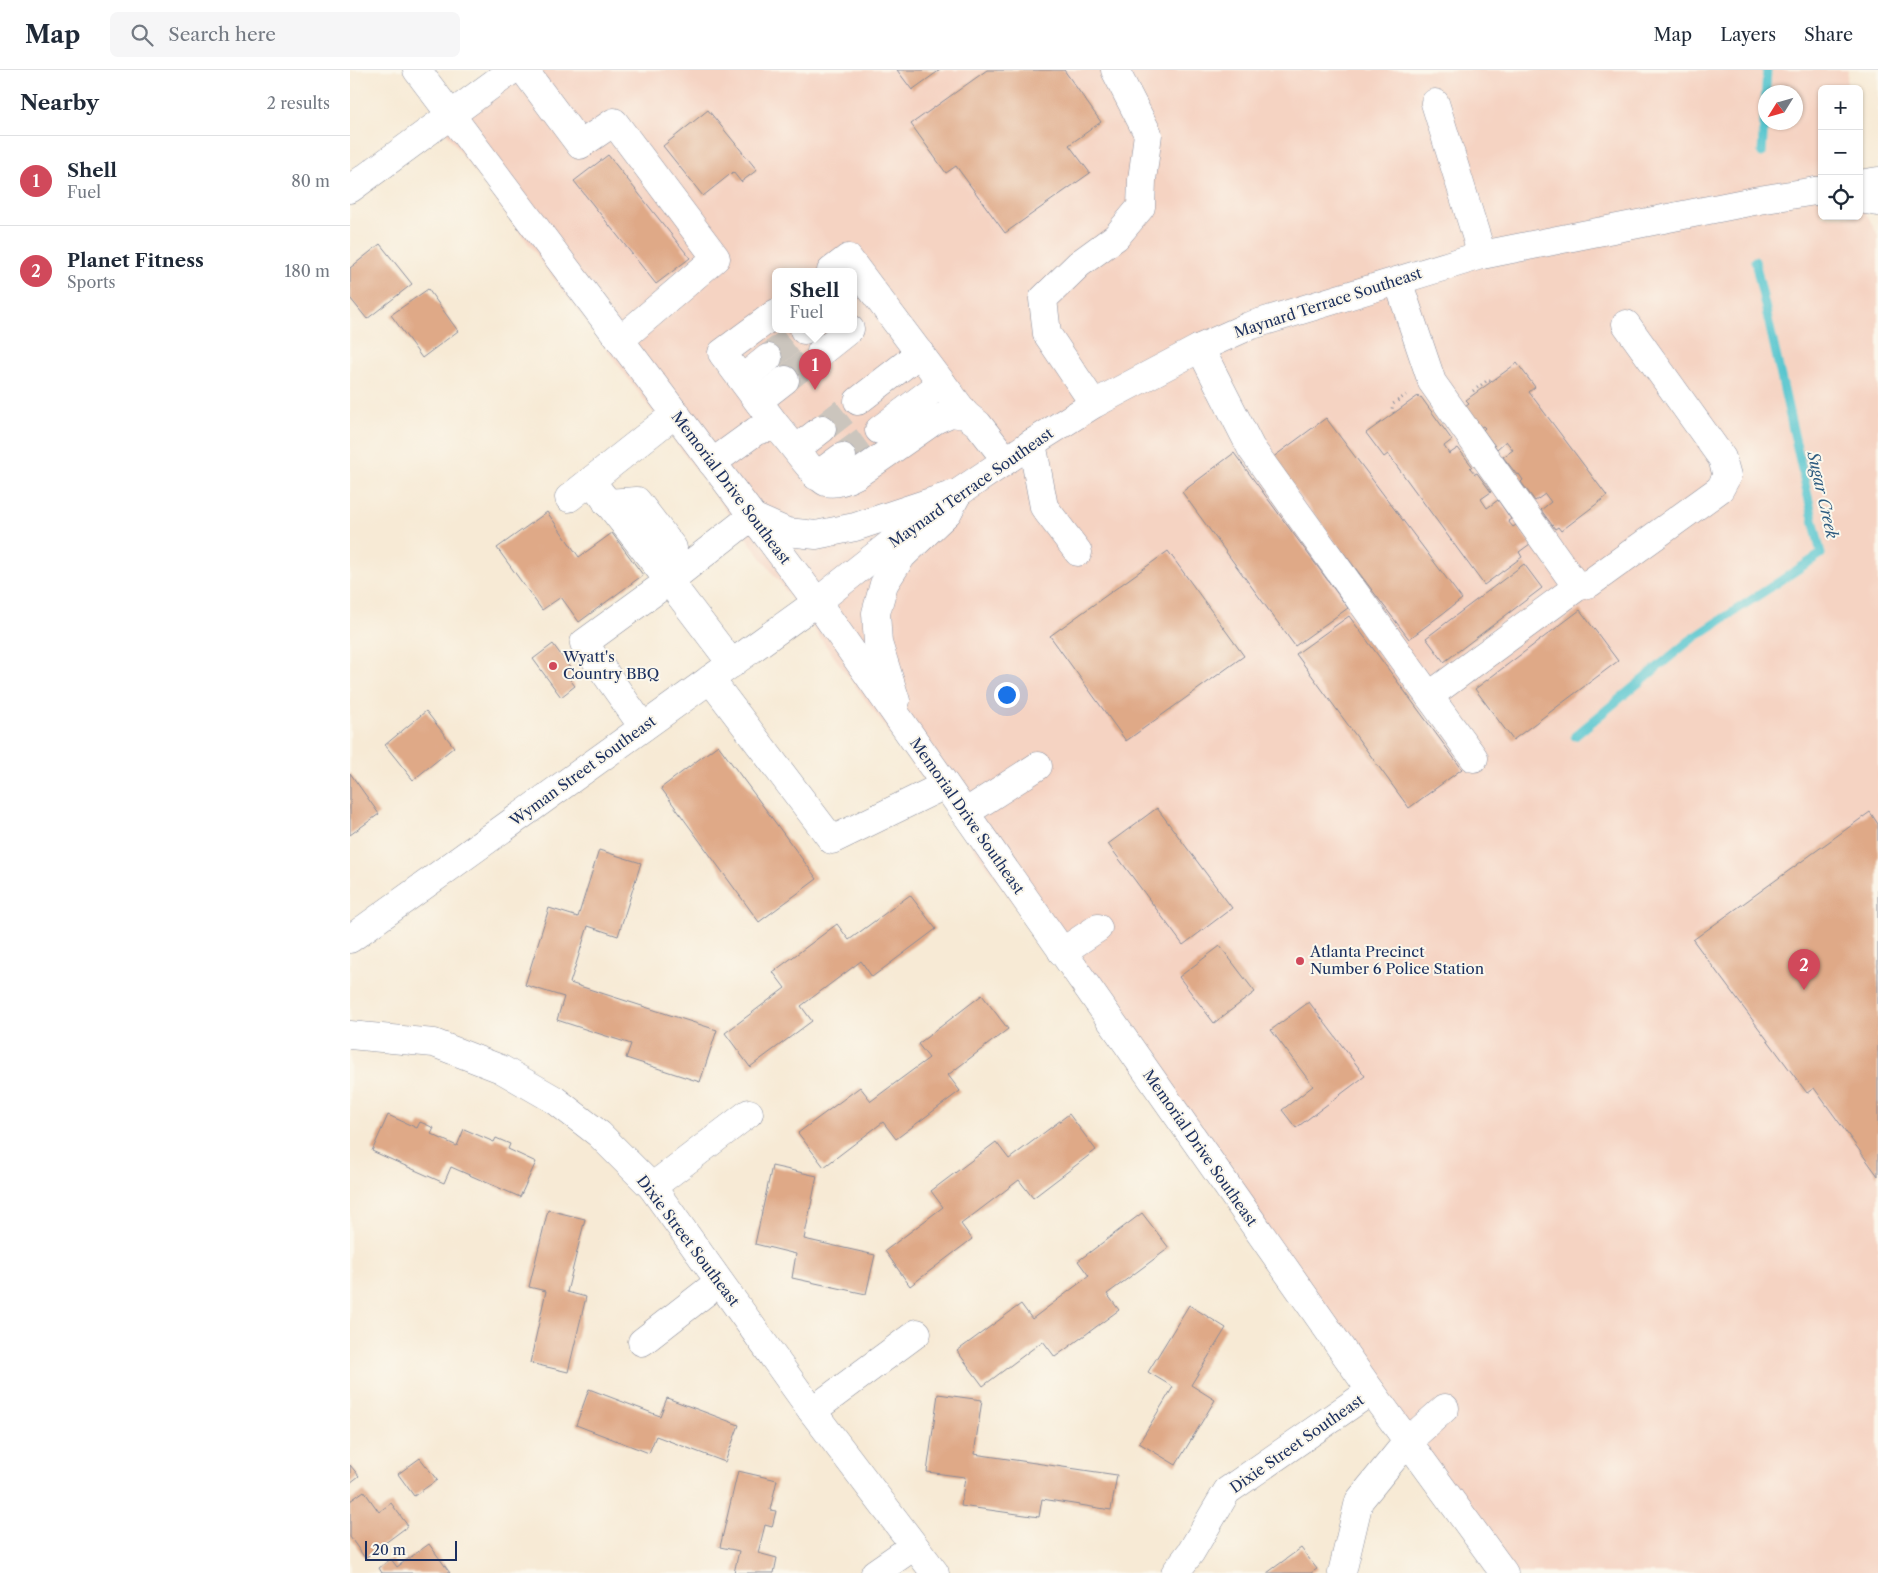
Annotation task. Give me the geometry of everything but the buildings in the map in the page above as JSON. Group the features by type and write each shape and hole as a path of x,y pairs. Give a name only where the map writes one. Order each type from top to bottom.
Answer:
{"main road":[{"name":"Memorial Drive Southeast","path":"417,70 676,413 751,517 817,602 1407,1442 1504,1573"},
{"path":"350,189 512,70"},
{"path":"524,70 580,145 614,122 716,258 620,340"},
{"path":"1094,404 1047,334 1043,299 1079,264 1116,237 1141,207 1142,180 1148,134 1115,70"},
{"path":"1435,103 1482,255"},
{"path":"1863,183 1878,181"},
{"name":"Maynard Terrace Southeast","path":"817,602 924,517 1032,443 1094,404 1200,348 1249,326 1482,255 1759,200 1818,191"},
{"path":"1863,200 1878,202"},
{"path":"835,268 848,258 854,268"},
{"path":"857,274 868,293 920,353 966,415 978,424 1006,460"},
{"path":"1398,281 1432,382 1577,587"},
{"path":"857,319 868,293"},
{"path":"772,316 722,354 816,476 826,482 842,482 856,475 935,420 951,413 966,415"},
{"path":"1430,696 1577,587 1590,583 1720,489 1727,476 1722,458 1626,324"},
{"path":"821,352 845,333"},
{"path":"1200,348 1252,448 1474,758"},
{"path":"858,401 920,353"},
{"path":"742,379 768,358"},
{"path":"758,401 785,380"},
{"path":"879,430 942,382"},
{"path":"569,498 676,413"},
{"path":"712,463 756,431 766,428 778,428"},
{"path":"796,449 822,429"},
{"path":"1032,443 1044,507 1078,552"},
{"path":"816,476 842,457"},
{"path":"590,481 664,575 721,672 832,840 945,785"},
{"path":"643,727 584,643 664,575 751,517 787,532 816,535 855,527 958,493"},
{"path":"905,728 878,643 876,613 884,584 902,556 948,512 958,493"},
{"name":"Wyman Street Southeast","path":"350,939 817,602"},
{"path":"965,813 1038,766"},
{"path":"1062,952 1098,928"},
{"name":"Dixie Street Southeast","path":"350,1035 434,1043 501,1069 555,1100 599,1134 652,1187 812,1411 935,1573"},
{"path":"652,1187 749,1112"},
{"path":"642,1342 719,1282"},
{"path":"812,1411 917,1333"},
{"name":"Dixie Street Southeast","path":"1175,1573 1192,1552 1227,1491 1371,1391"},
{"path":"1342,1573 1359,1501 1407,1442 1445,1408"},
{"path":"875,1573 914,1546"}],"shaded area":[{"path":"505,70 1848,70 1846,85 1818,85 1818,220 1863,220 1863,207 1878,235 1878,1573 1504,1573 791,598 436,119"}],"waterway":[{"name":"Sugar Creek","path":"1762,153 1767,70"},
{"name":"Sugar Creek","path":"1575,736 1689,641 1821,554 1755,261"}],"tunnel":[{"path":"768,358 800,333"},
{"path":"785,380 821,352"},
{"path":"822,429 858,401"},
{"path":"842,457 879,430"}],"place":[{"name":"Shell","path":"815,390"},
{"name":"Wyatt's Country BBQ","path":"553,666"},
{"name":"Atlanta Precinct Number 6 Police Station","path":"1300,961"},
{"name":"Planet Fitness","path":"1804,990"}]}
